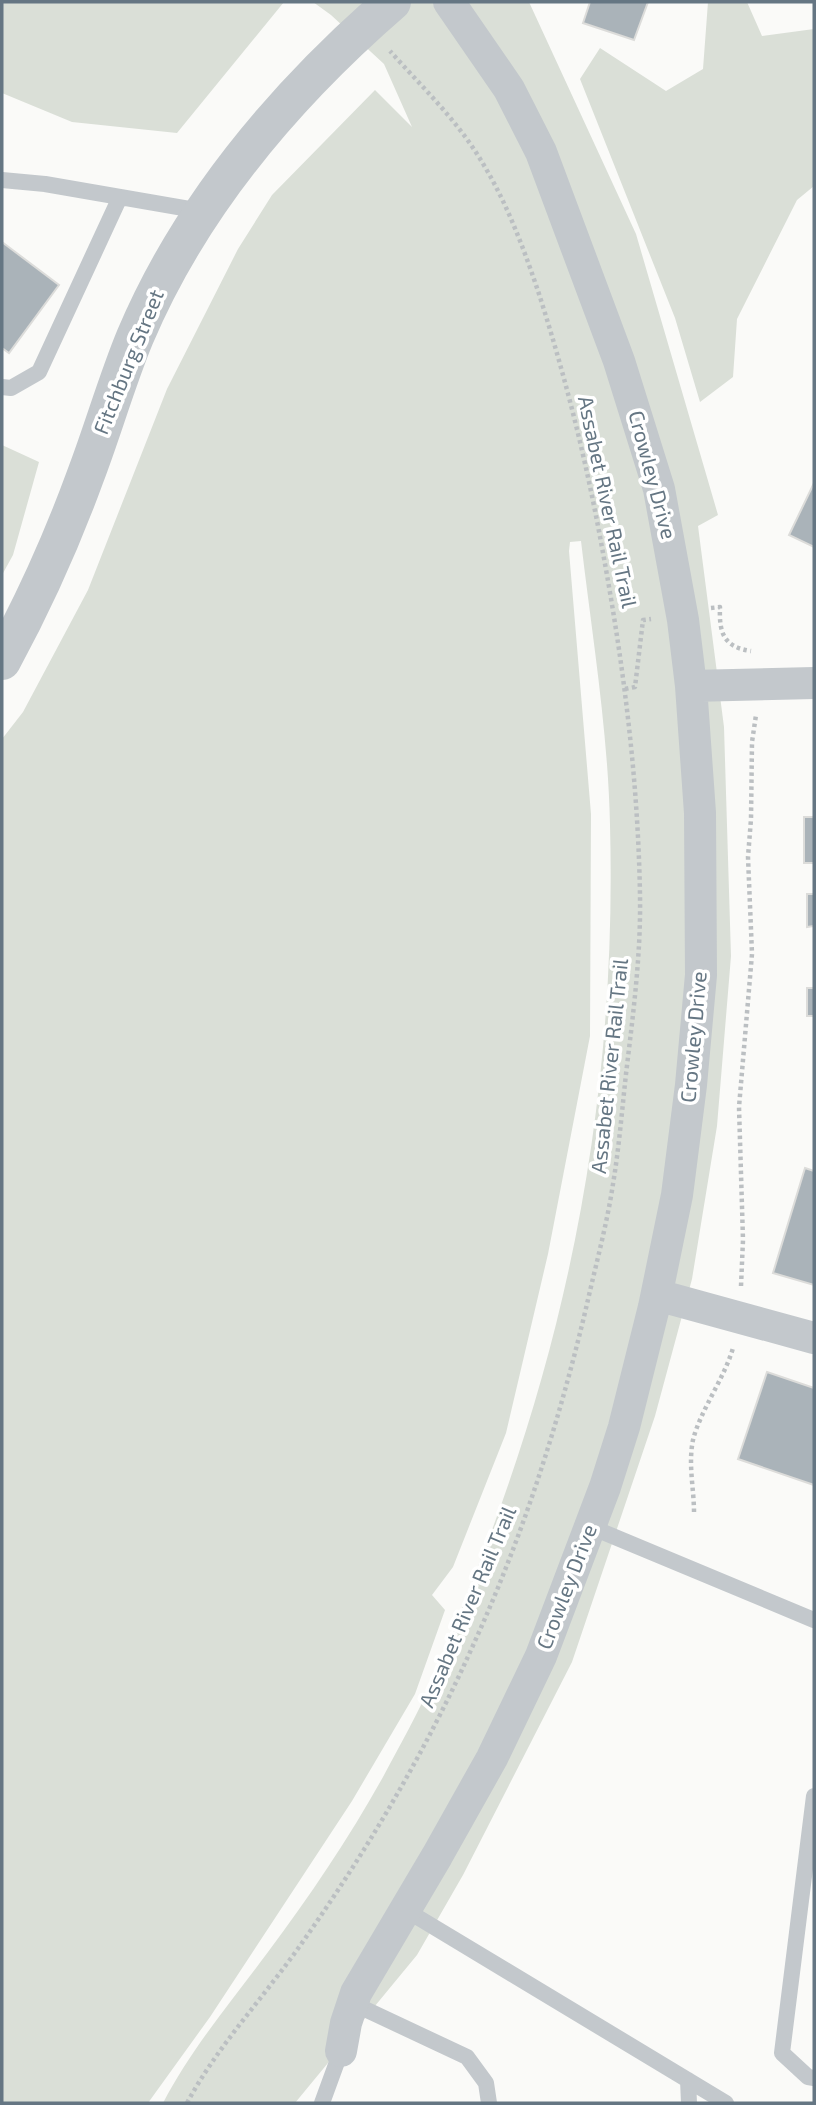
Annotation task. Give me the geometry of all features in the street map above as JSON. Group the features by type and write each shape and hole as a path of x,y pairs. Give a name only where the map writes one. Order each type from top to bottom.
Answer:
{"street":[{"name":"Crowley Drive","path":"341,2051 352,2003 371,1964 437,1856 492,1758 541,1656 591,1527 624,1427 657,1295 685,1140 701,975 700,813 691,686 683,620 659,489 619,361 531,130 509,89 449,2"},
{"name":"Fitchburg Street","path":"2,661 24,620 67,524 116,384 162,280 204,212 248,151 287,105 378,14"},
{"path":"691,686 814,683"},
{"path":"657,1295 814,1338"}],"lane":[{"path":"2,180 204,212"},
{"path":"2,387 11,388 39,372 120,197"},
{"path":"591,1527 814,1620"},
{"path":"814,1796 782,2053 808,2077 814,2078"},
{"path":"404,1909 726,2103"},
{"path":"352,2003 467,2057 486,2083 489,2103"},
{"path":"322,2103 341,2051"},
{"path":"688,2080 689,2103"}],"path":[{"name":"Assabet River Rail Trail","path":"187,2103 210,2067 328,1906 400,1791 476,1639 510,1557 551,1438 573,1360 613,1186 634,1007 640,902 625,689 615,615 590,484 557,350 527,258 495,183 378,14"},
{"path":"710,609 720,607 723,635 729,643 740,649 754,651 755,659"},
{"path":"625,689 635,687 643,621 652,619"},
{"path":"741,1287 743,1240 739,1107 752,954 748,857 752,742 757,704"},
{"path":"694,1513 691,1455 693,1440 727,1369 735,1343"}],"shaded area":[{"path":"2,2 284,2 177,133 72,122 2,93"},
{"path":"313,2 529,2 636,234 718,515 698,526 724,727 731,956 717,1126 692,1279 655,1416 572,1662 463,1875 417,1955 295,2103 163,2103 199,2045 284,1931 343,1844 421,1705 449,1642 507,1487 537,1395 561,1303 581,1209 596,1115 610,923 609,789 603,718 581,541 570,542 591,814 590,1036 548,1254 506,1433 453,1567 432,1595 445,1610 415,1694 352,1801 210,2017 148,2103 2,2103 2,739 23,712 88,590 167,389 238,249 272,195 375,90 412,127 384,64"},
{"path":"708,2 747,2 762,36 814,29 814,186 797,200 737,319 733,377 700,402 675,318 580,79 600,48 666,91 703,69"},
{"path":"2,445 39,462 13,555 2,575"}],"building":[{"path":"590,2 648,2 634,40 583,23"},
{"path":"2,242 59,285 9,353 2,348"},
{"path":"814,483 814,547 789,535"},
{"path":"804,817 814,817 814,863 804,863"},
{"path":"807,894 814,894 814,926 807,927"},
{"path":"807,988 814,988 814,1016 807,1016"},
{"path":"805,1168 814,1171 814,1285 773,1273"},
{"path":"767,1372 814,1388 814,1485 738,1459"}]}
